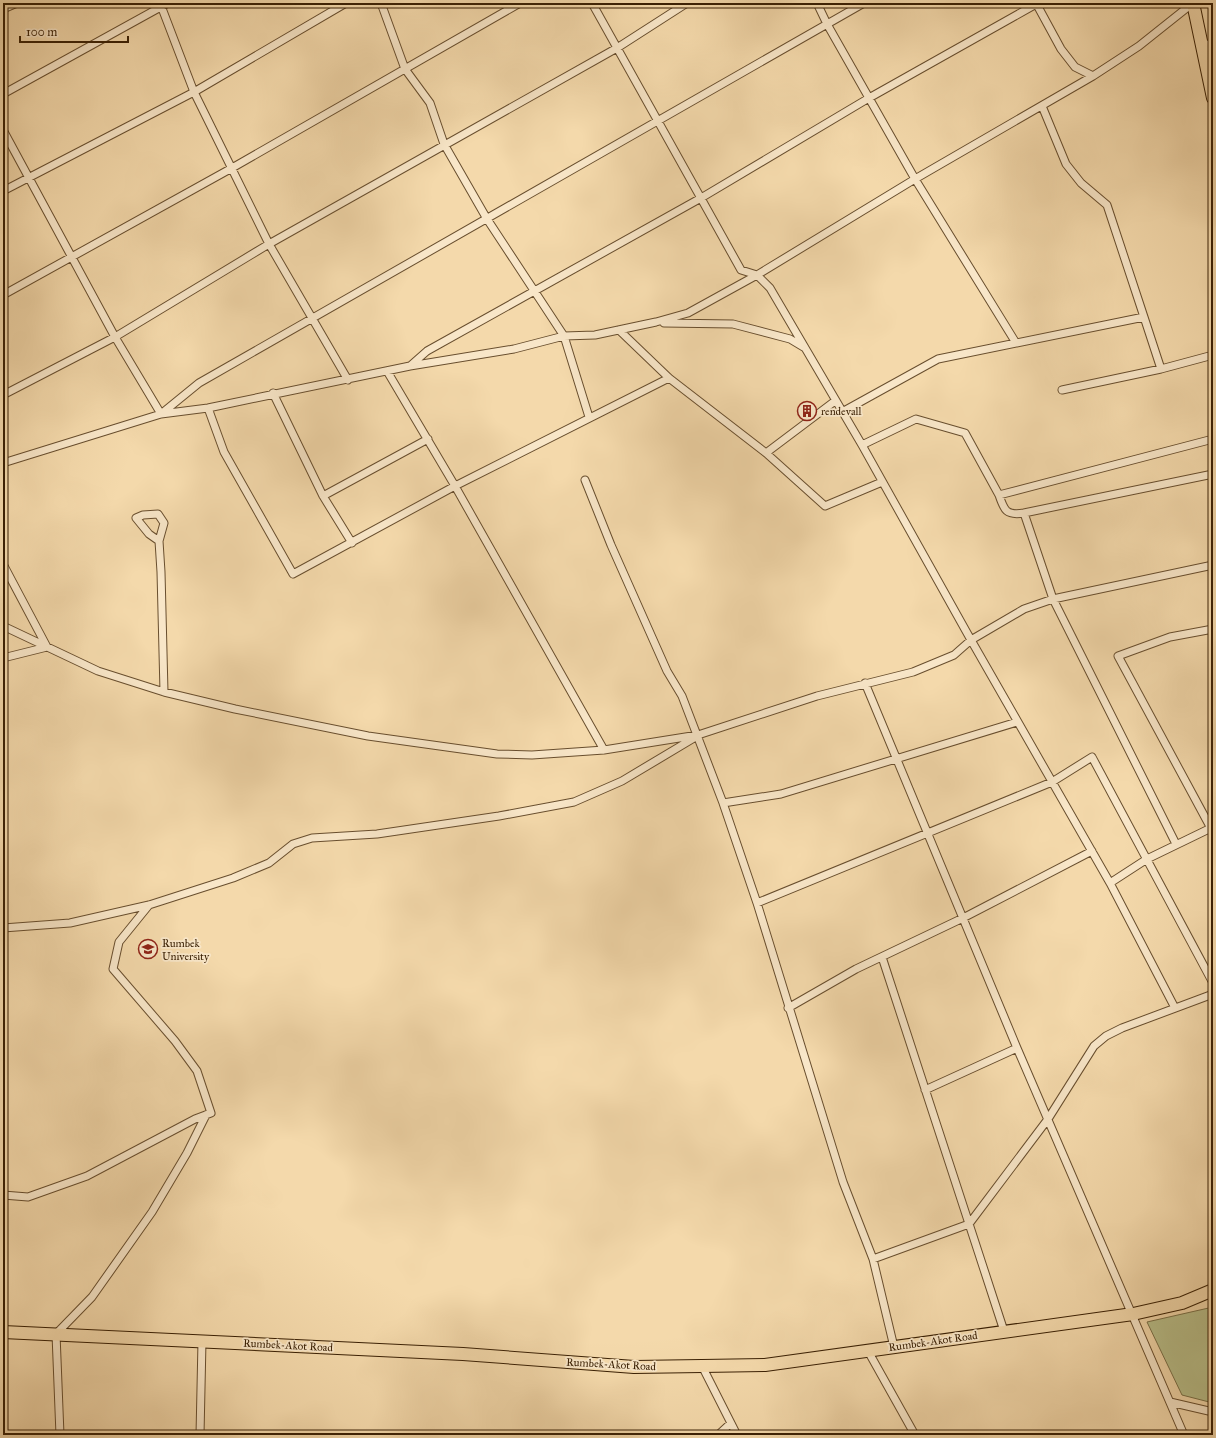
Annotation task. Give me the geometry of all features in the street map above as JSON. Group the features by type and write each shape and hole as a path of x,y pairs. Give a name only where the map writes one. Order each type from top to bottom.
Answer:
{"main road":[{"path":"1193,3 1207,44 1213,98"},
{"name":"Rumbek-Akot Road","path":"3,1332 463,1354 634,1367 765,1365 1133,1314 1182,1303 1213,1290"}],"street":[{"path":"3,9 17,3"},
{"path":"3,191 194,92 346,3"},
{"path":"381,3 405,69 430,103 444,144 487,219 564,336 589,417"},
{"path":"3,295 232,168 520,3"},
{"path":"592,3 741,270 757,275 770,288 862,445 970,640 1110,883 1175,1008"},
{"path":"3,395 115,336 269,244 444,144 617,48 687,3"},
{"path":"817,3 827,24 915,179 1016,343"},
{"path":"161,414 199,383 864,3"},
{"path":"410,366 427,351 701,198 869,98 1037,3 1061,49 1074,67 1093,76"},
{"path":"3,463 161,414 208,408 410,366 514,349 564,336 595,335 656,322 688,313 757,275 915,179 1093,76 1138,46 1193,3"},
{"path":"3,94 164,4 194,92 269,244 348,380"},
{"path":"1042,106 1066,164 1081,184 1107,204 1161,369"},
{"path":"3,130 115,336 161,414"},
{"path":"842,412 938,359 1144,317"},
{"path":"656,322 733,324 790,339 805,348"},
{"path":"619,330 669,378 766,453 825,506 882,482"},
{"path":"1062,390 1161,369 1213,355"},
{"path":"387,371 455,486 604,750"},
{"path":"208,408 224,452 293,574 455,486 589,417 669,378"},
{"path":"273,394 323,496 352,543"},
{"path":"766,453 835,401"},
{"path":"862,445 916,419 965,434 999,495 1003,507 1014,515 1213,474"},
{"path":"323,496 428,439"},
{"path":"999,495 1213,439"},
{"path":"585,480 658,652 667,672 682,696 698,735 756,902 843,1182 873,1259 894,1347"},
{"path":"1024,513 1053,599 1176,844"},
{"path":"159,541 164,692"},
{"path":"3,564 47,647"},
{"path":"3,626 98,671 164,692 368,736 497,754 532,755 604,750 698,735 817,696 913,672 954,655 970,640 1024,609 1053,599 1213,565"},
{"path":"1110,883 1147,859 1176,844 1212,830 1118,656 1170,637 1213,629"},
{"path":"3,658 47,647"},
{"path":"866,683 927,834 1184,1435"},
{"path":"722,803 781,794 1017,722"},
{"path":"3,928 70,923 149,905 233,878 269,863 293,844 312,838 377,834 499,816 574,802 622,781 698,735"},
{"path":"756,902 927,834 1052,782 1092,757 1213,983"},
{"path":"788,1008 856,969 963,918 1092,852"},
{"path":"3,1195 28,1197 88,1176 211,1113 197,1071 175,1040 113,969 119,942 149,905"},
{"path":"882,957 1004,1331"},
{"path":"873,1259 969,1224 1048,1119 1094,1046 1106,1036 1122,1028 1213,994"},
{"path":"925,1090 1018,1048"},
{"path":"60,1435 56,1334 92,1297 152,1212 187,1154 206,1115"},
{"path":"200,1435 202,1341"},
{"path":"868,1351 915,1435"},
{"path":"702,1366 737,1435"},
{"path":"1170,1402 1213,1412"},
{"path":"718,1435 731,1423"}],"green space":[{"path":"1213,1307 1213,1403 1182,1395 1147,1322"}],"place":[{"name":"rendevall","path":"807,411"},
{"name":"Rumbek University","path":"148,949"}]}
